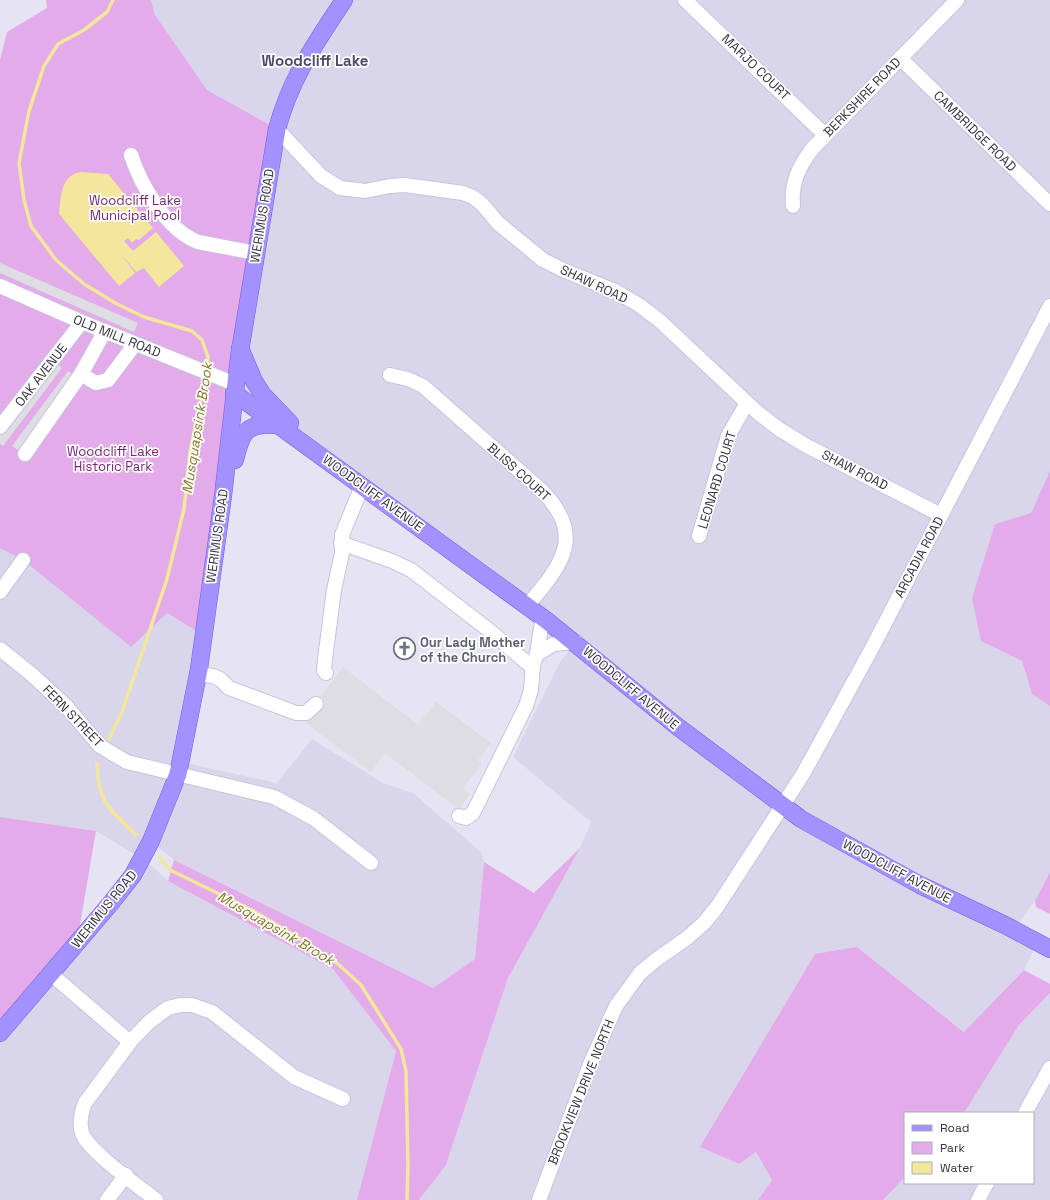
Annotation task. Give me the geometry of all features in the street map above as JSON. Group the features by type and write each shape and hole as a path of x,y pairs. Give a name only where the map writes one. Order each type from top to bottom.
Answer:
{"main road":[{"name":"WERIMUS ROAD","path":"0,1033 133,875 151,841 178,774 198,674 223,496 240,348 276,129 292,84 302,63 339,2"},
{"path":"240,348 254,381 262,395 287,419 295,429 300,440"},
{"name":"WOODCLIFF AVENUE","path":"235,388 278,425 576,642 678,727 802,819 877,863 1050,949"},
{"path":"223,496 231,476 240,440 245,431 254,425 278,425"}],"street":[{"name":"BERKSHIRE ROAD","path":"793,206 792,192 800,165 825,135 957,0"},
{"name":"MARJO COURT","path":"694,3 825,135"},
{"name":"CAMBRIDGE ROAD","path":"900,58 1050,204"},
{"name":"SHAW ROAD","path":"276,129 321,176 340,188 365,191 390,186 405,185 463,193 473,197 482,204 498,223 543,260 563,270 615,291 639,305 660,322 747,403 779,428 805,445 942,514"},
{"path":"131,155 136,171 144,186 179,231 198,242 256,253"},
{"name":"OLD MILL ROAD","path":"0,286 82,322 213,375 235,388"},
{"name":"ARCADIA ROAD","path":"784,806 867,657 1050,306"},
{"name":"OAK AVENUE","path":"0,427 82,322"},
{"path":"24,454 81,374 105,331"},
{"path":"81,374 96,383 108,380 135,344"},
{"name":"BLISS COURT","path":"390,375 408,379 423,386 540,488 560,512 566,536 563,557 534,611"},
{"name":"LEONARD COURT","path":"700,536 728,436 747,403"},
{"path":"326,673 324,670 325,659 334,590 342,553 341,543 343,530 362,486"},
{"path":"341,543 392,560 411,570 490,631 535,661"},
{"path":"0,592 23,560"},
{"path":"459,816 468,818 473,813 526,706 531,690 542,622 534,611"},
{"path":"535,661 554,644 576,642"},
{"name":"FERN STREET","path":"0,649 66,706 100,746 127,762 274,797 313,818 371,863"},
{"path":"198,674 213,676 220,679 229,688 296,713 306,713 316,704"},
{"name":"BROOKVIEW DRIVE NORTH","path":"539,1200 590,1062 616,1006 640,973 687,938 717,907 784,806"},
{"path":"51,974 130,1042"},
{"path":"156,1200 90,1146 82,1133 80,1123 81,1113 85,1103 130,1042 158,1014 168,1008 180,1005 202,1008 212,1012 294,1077 343,1099"},
{"path":"1026,1112 1050,1068"},
{"path":"107,1200 126,1176"},
{"path":"978,1200 986,1184"}],"shaded area":[{"path":"151,0 1050,0 1050,471 1031,513 995,524 981,641 1022,661 1032,694 1050,706 1050,872 1035,901 1014,929 1037,942 1024,970 965,1032 857,947 700,1147 739,1164 756,1152 772,1180 758,1200 419,1200 446,1165 508,978 580,848 591,822 513,757 560,662 576,642 234,393 276,129 207,90 155,15"},
{"path":"0,263 138,323 134,332 0,273"},
{"path":"55,362 62,368 3,446 0,444 0,434"},
{"path":"68,371 76,377 21,452 12,446"},
{"path":"0,548 23,560 167,613 203,635 181,762 277,783 312,739 383,783 413,793 481,852 484,862 475,959 433,988 174,860 151,841 143,858 168,881 333,969 396,1051 357,1200 0,1200 0,1033 142,859 96,831 0,817"},
{"path":"343,667 418,725 436,702 491,743 478,760 482,764 463,788 470,794 459,809 385,753 371,772 302,720"},
{"path":"1050,993 1050,1200 883,1200 904,1178 904,1184 1034,1184 1034,1112 965,1112 1019,1025"}],"green space":[{"path":"46,0 151,0 155,15 207,90 277,129 203,635 167,613 131,647 23,560 0,548 0,60 7,32 47,8"},
{"path":"1050,471 1050,706 1032,694 1022,661 981,641 972,598 995,524 1031,513"},
{"path":"0,817 96,831 77,942 0,1033"},
{"path":"580,848 508,978 446,1165 419,1200 357,1200 396,1051 333,969 168,881 174,860 433,988 475,959 484,862 534,893"},
{"path":"1050,872 1050,914 1036,907 1035,901"},
{"path":"857,947 964,1032 1024,970 1050,984 1050,993 1019,1025 965,1112 904,1112 904,1178 883,1200 758,1200 772,1180 756,1152 739,1164 700,1147 815,954"}],"water":[{"path":"80,172 108,174 153,228 139,240 136,239 132,243 128,238 124,241 133,251 156,232 184,266 159,287 144,268 136,272 120,253 135,273 119,286 59,214 61,195 65,183 73,174"}],"waterway":[{"name":"Musquapsink Brook","path":"113,0 107,12 84,30 58,44 44,66 29,111 19,163 24,200 31,226 56,260 84,284 117,304 144,317 192,331 202,340 208,357 207,370"},
{"name":"Musquapsink Brook","path":"109,739 122,712 167,579 184,509 190,451 206,376"},
{"name":"Musquapsink Brook","path":"97,763 98,777 103,797 112,811 136,835"},
{"name":"Musquapsink Brook","path":"159,857 170,870 252,910 299,938 338,964 361,985 401,1049 406,1071 408,1166 407,1200"}],"place":[{"name":"Our Lady Mother of the Church","path":"404,649"}],"district":[{"name":"Woodcliff Lake","path":"315,60"}],"park label":[{"name":"Woodcliff Lake Municipal Pool","path":"135,208"},
{"name":"Woodcliff Lake Historic Park","path":"113,458"}]}
